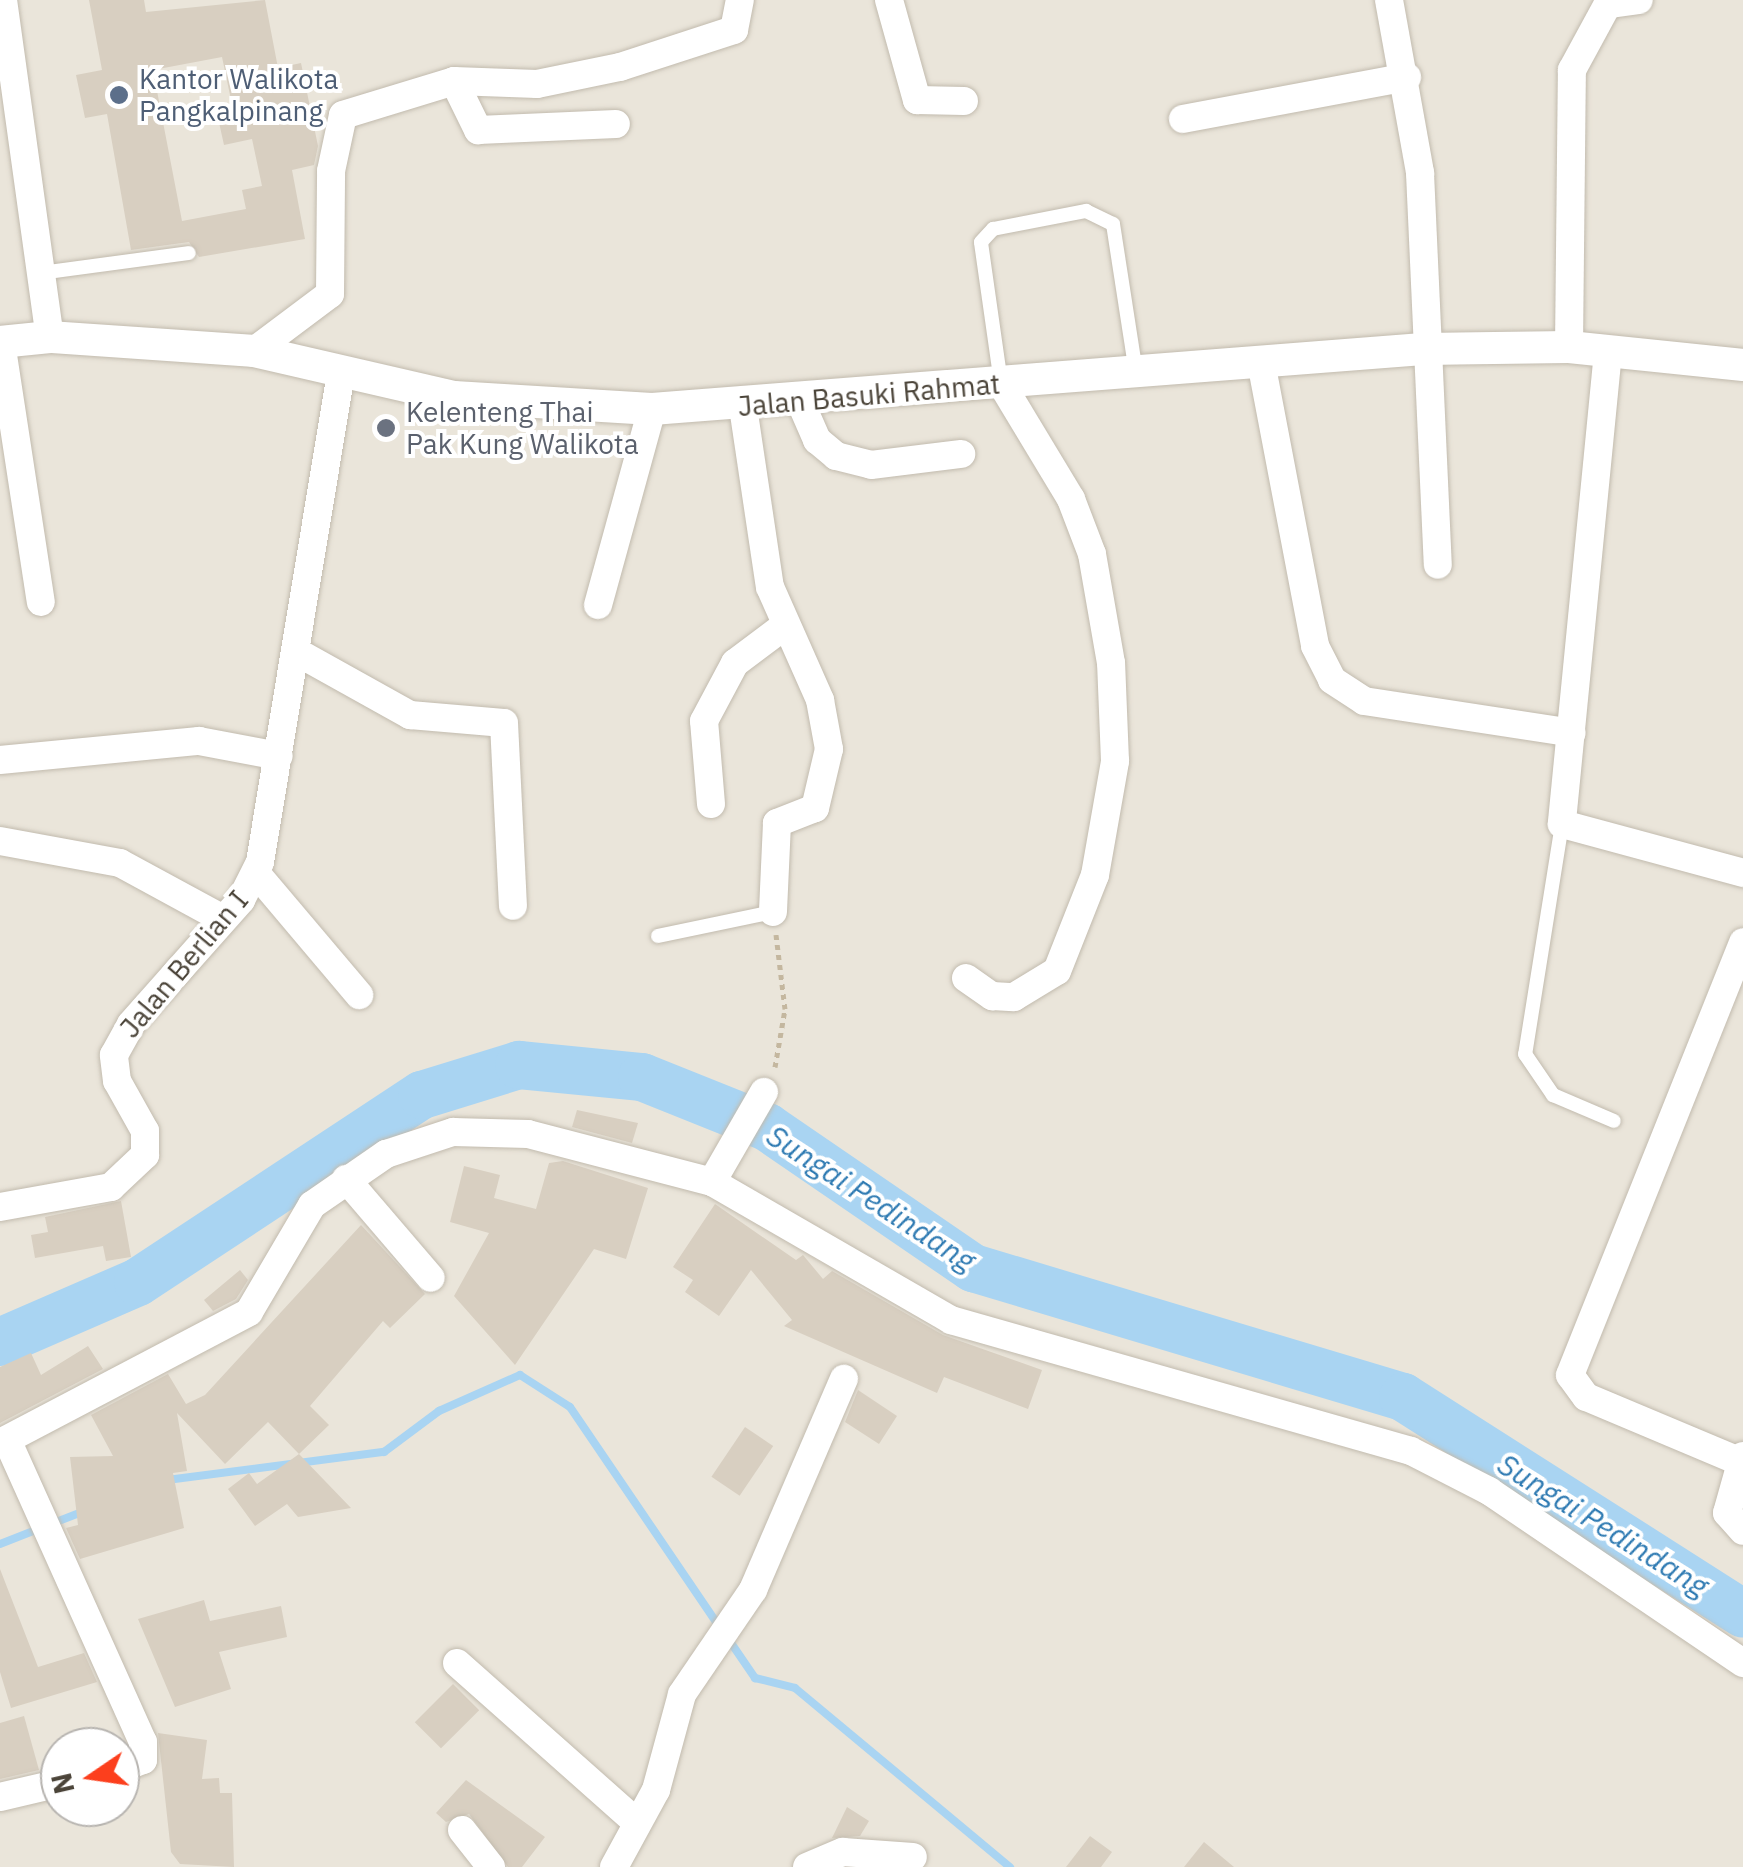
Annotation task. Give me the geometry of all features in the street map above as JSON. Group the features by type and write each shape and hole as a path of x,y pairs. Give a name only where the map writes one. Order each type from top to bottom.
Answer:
{"street":[{"path":"3,0 50,336"},
{"path":"254,351 330,294 339,120 355,106 454,82 536,84 620,67 734,30 740,0"},
{"path":"889,0 917,100 964,101"},
{"path":"1389,0 1407,77 1438,565"},
{"path":"1569,348 1572,70 1610,2 1638,0"},
{"path":"1183,119 1407,77"},
{"path":"454,82 478,130 616,124"},
{"name":"Jalan Basuki Rahmat","path":"0,342 50,336 254,351 454,397 652,410 743,406 1423,350 1569,348 1743,365"},
{"path":"0,342 41,602"},
{"path":"1608,352 1562,824 1743,873"},
{"path":"1261,362 1315,646 1332,680 1364,701 1572,734"},
{"name":"Jalan Berlian I","path":"0,1207 112,1187 139,1166 148,1141 117,1081 120,1037 223,919 256,872 279,756 341,373"},
{"path":"966,978 992,996 1014,997 1058,971 1095,875 1116,760 1112,664 1092,554 1071,499 1001,383"},
{"path":"800,400 817,440 836,456 871,465 962,454"},
{"path":"743,406 784,628 820,700 828,766 815,808 778,823 773,912"},
{"path":"598,606 652,410"},
{"path":"711,804 704,721 734,663 784,628"},
{"path":"295,651 410,716 504,723 513,906"},
{"path":"0,760 199,741 279,756"},
{"path":"0,840 104,858 223,919"},
{"path":"256,872 359,994"},
{"path":"1743,942 1570,1375 1586,1397 1742,1459 1727,1512 1743,1531"},
{"path":"712,1182 736,1152 764,1092"},
{"path":"136,1727 4,1442 249,1312 312,1205 346,1179 410,1144 474,1129 559,1140 712,1182 951,1320 1412,1451 1489,1491 1743,1663"},
{"path":"346,1179 430,1278"},
{"path":"614,1867 635,1821 656,1790 682,1694 761,1573 844,1378"},
{"path":"457,1663 635,1821"},
{"path":"140,1736 140,1761"},
{"path":"0,1797 40,1788"},
{"path":"462,1830 491,1867"},
{"path":"806,1867 843,1852 913,1857"}],"lane":[{"path":"1001,383 981,242 993,229 1086,211 1114,224 1136,373"},
{"path":"41,273 189,252"},
{"path":"1562,824 1525,1054 1553,1095 1614,1121"},
{"path":"658,936 773,912"}],"path":[{"path":"764,1092 782,1050 785,1009 773,912"}],"shaded area":[{"path":"0,0 1743,0 1743,1867 0,1867"}],"building":[{"path":"89,0 144,0 146,12 265,0 278,68 301,63 318,146 314,165 292,170 305,239 199,257 189,242 131,250 107,114 85,118 76,75 102,70","holes":["222,57 234,114 218,118 224,145 252,139 262,186 242,190 246,209 182,221 153,70"]},
{"path":"577,1110 638,1123 632,1143 572,1127"},
{"path":"563,1161 648,1188 626,1259 594,1249 515,1365 454,1296 489,1233 450,1222 464,1166 500,1175 494,1198 536,1209 549,1163"},
{"path":"121,1201 131,1257 106,1261 103,1246 35,1258 31,1235 48,1232 45,1217"},
{"path":"715,1204 796,1260 803,1255 823,1279 832,1271 943,1335 1042,1370 1028,1409 944,1377 937,1393 784,1326 792,1320 751,1270 719,1316 685,1292 693,1280 673,1267"},
{"path":"361,1225 425,1294 390,1328 383,1321 310,1406 329,1425 299,1454 268,1422 225,1464 177,1413 187,1471 173,1473 184,1528 80,1559 66,1528 78,1525 70,1457 113,1456 91,1415 168,1374 186,1404 205,1395"},
{"path":"240,1270 248,1280 236,1299 213,1311 204,1300"},
{"path":"88,1346 103,1369 0,1423 0,1367 31,1353 41,1375"},
{"path":"858,1390 897,1416 879,1444 845,1422"},
{"path":"745,1427 773,1446 740,1496 711,1477"},
{"path":"299,1454 351,1508 298,1517 287,1504 255,1526 228,1489 249,1473 257,1484"},
{"path":"0,1569 38,1667 84,1653 97,1682 11,1708 0,1672"},
{"path":"204,1600 210,1621 281,1606 287,1637 219,1652 231,1689 175,1707 138,1619"},
{"path":"453,1684 479,1710 441,1748 415,1722"},
{"path":"24,1716 39,1770 0,1779 0,1723"},
{"path":"158,1733 207,1740 202,1779 219,1778 220,1793 232,1793 234,1867 180,1864 171,1852"},
{"path":"466,1780 545,1837 522,1867 508,1867 469,1814 446,1822 436,1813"},
{"path":"847,1807 869,1821 860,1836 832,1838"},
{"path":"1090,1836 1112,1852 1101,1867 1066,1867"},
{"path":"1204,1842 1234,1867 1184,1867"}],"waterway":[{"name":"Sungai Pedindang","path":"0,1342 138,1282 422,1095 519,1065 642,1077 767,1127 973,1268 1403,1397 1743,1614"},
{"path":"167,1480 384,1452 439,1411 520,1375 570,1407 719,1626"},
{"path":"0,1544 84,1511"},
{"path":"727,1637 755,1678 795,1688 1010,1867"}],"place":[{"name":"Kantor Walikota Pangkalpinang","path":"119,95"},
{"name":"Kelenteng Thai Pak Kung Walikota","path":"386,428"}]}
